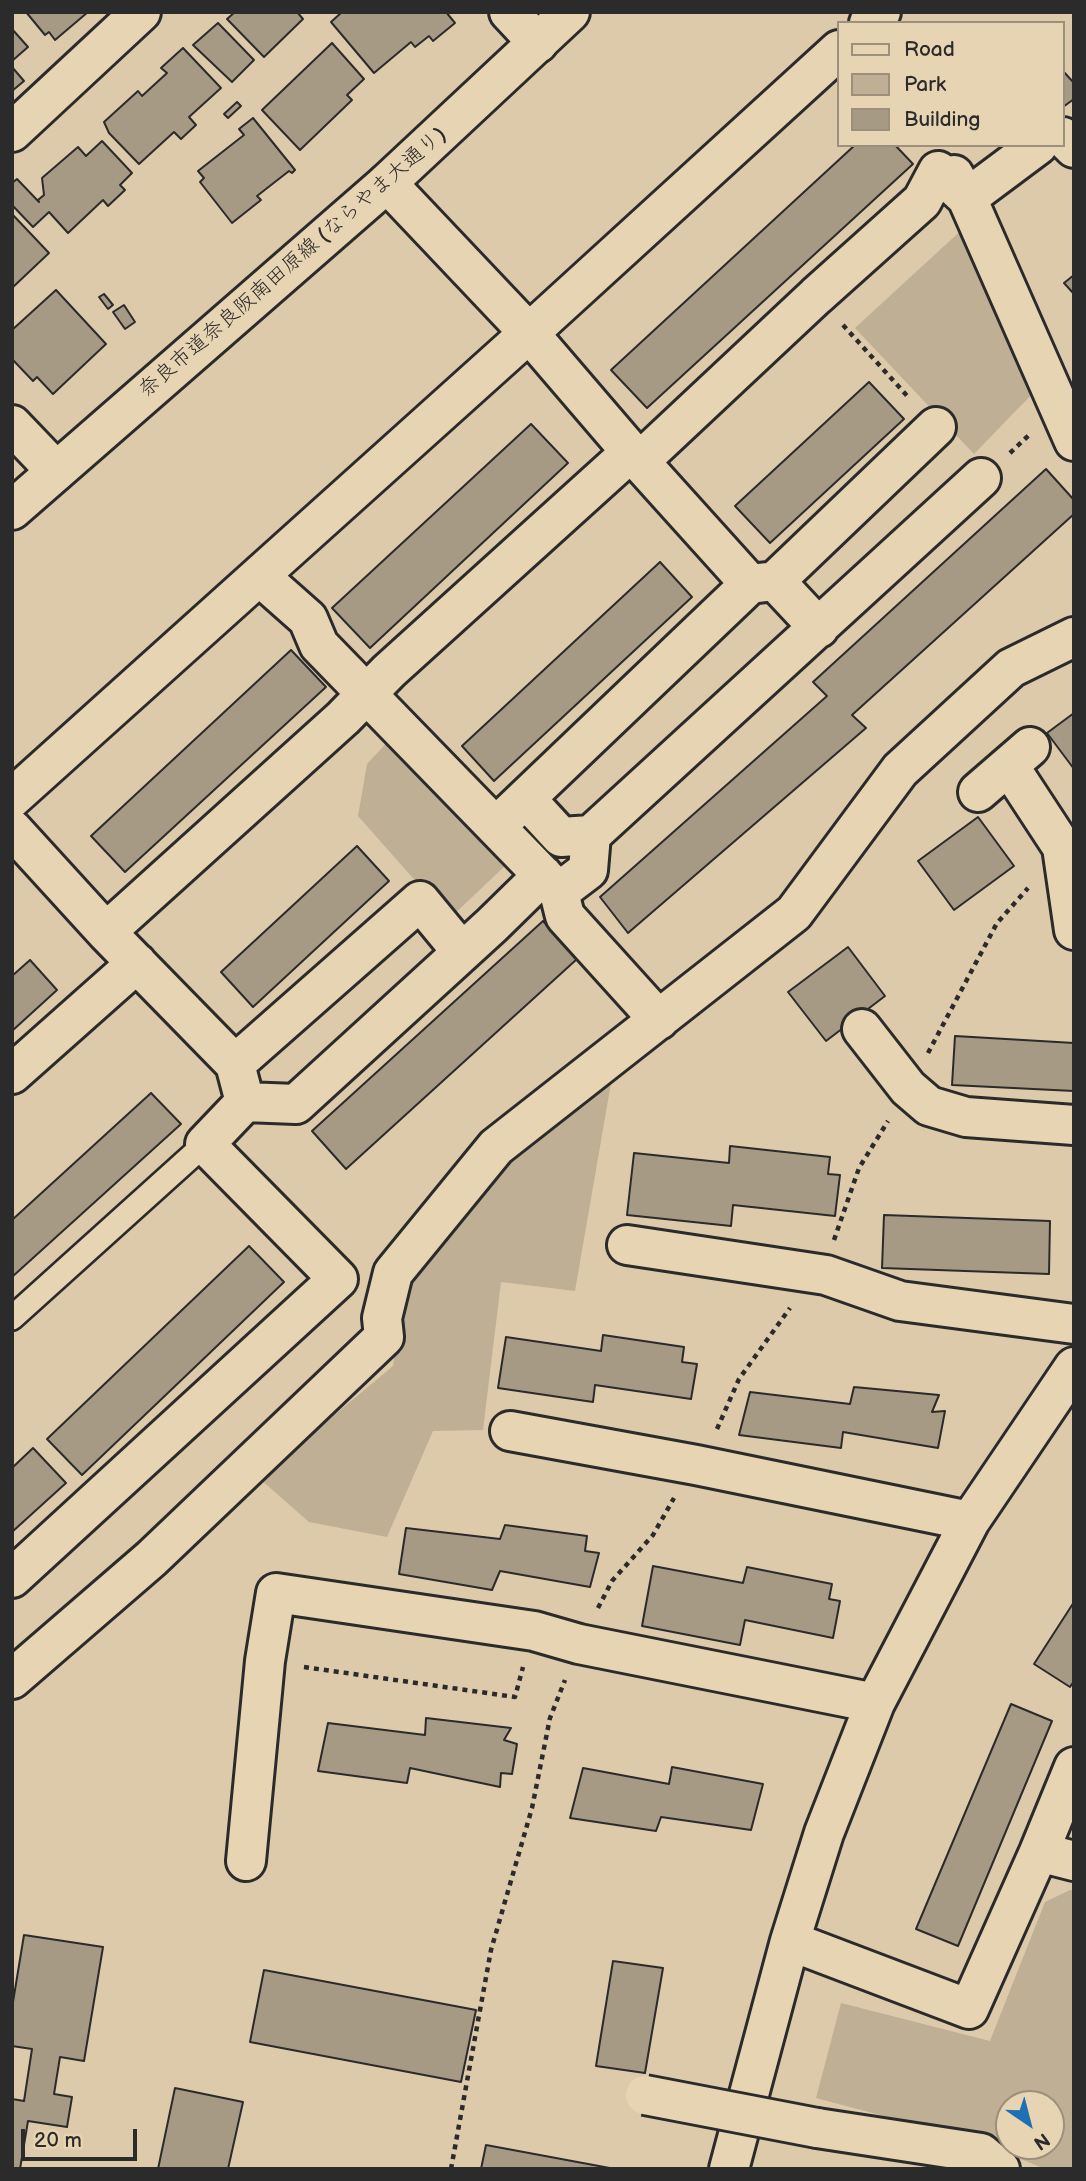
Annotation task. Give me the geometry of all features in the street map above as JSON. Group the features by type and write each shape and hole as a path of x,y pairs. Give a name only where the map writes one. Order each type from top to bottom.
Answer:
{"street":[{"path":"12,132 141,12"},
{"path":"509,12 538,43"},
{"name":"奈良市道奈良阪南田原線 (ならやま大通り)","path":"12,510 387,183 570,12"},
{"path":"12,798 838,51"},
{"path":"939,147 967,198 1066,425"},
{"path":"967,198 1035,147"},
{"path":"106,932 368,695 389,671 636,456 922,201 937,171 967,198"},
{"path":"387,183 529,333 636,456 763,583 819,628"},
{"path":"12,425 56,471"},
{"path":"496,826 936,427"},
{"path":"526,799 561,836 591,835 981,478"},
{"path":"261,574 273,589 308,619 319,645 551,883 565,916 659,1020"},
{"path":"12,1679 152,1558 384,1338 382,1318 393,1273 495,1147 794,913 900,769 1011,668 1074,637"},
{"path":"978,792 1020,756 1062,847 1074,930"},
{"path":"12,829 106,932 236,1064 245,1102"},
{"path":"12,1578 338,1279 205,1143 245,1102 296,1104 463,952 551,883 588,870 591,835"},
{"path":"236,1064 420,901 463,952"},
{"path":"12,1074 137,963"},
{"path":"862,1029 908,1088 929,1106 966,1117 1074,1125"},
{"path":"627,1245 825,1275 900,1301 1074,1324"},
{"path":"729,2169 790,1941 824,1833 875,1703 970,1521 1074,1367"},
{"path":"510,1431 696,1465 970,1521"},
{"path":"246,1861 265,1661 276,1593 534,1631 579,1644 875,1703"},
{"path":"790,1941 969,2009 1056,1856 1074,1767"},
{"path":"646,2095 817,2128 981,2153 1000,2169"}],"lane":[{"path":"12,1318 205,1143"}],"path":[{"path":"816,296 936,427"},
{"path":"981,478 1066,425"},
{"path":"265,1661 515,1697 534,1631"}],"green space":[{"path":"967,225 1037,389 974,454 855,328"},
{"path":"392,737 509,862 449,919 358,816 367,764"},
{"path":"612,1077 575,1291 501,1282 483,1430 433,1431 387,1537 309,1522 259,1478 393,1366 404,1282 503,1158"},
{"path":"1070,1890 1074,1891 1074,2169 1045,2169 1023,2160 1065,2160 1065,2090 995,2090 995,2148 978,2141 816,2098 841,2003 990,2041 1045,1902"}],"building":[{"path":"26,12 88,12 55,40 49,32 45,35"},
{"path":"235,12 297,12 303,19 264,57 227,19"},
{"path":"342,12 446,12 455,23 433,41 429,36 415,47 411,42 374,73 331,22"},
{"path":"218,23 254,60 232,82 193,45"},
{"path":"12,29 28,47 12,61"},
{"path":"332,43 364,79 347,95 352,100 300,150 262,110"},
{"path":"183,48 221,88 189,117 196,125 181,139 174,132 139,164 109,133 104,122 138,91 142,96 167,73 161,68"},
{"path":"12,67 24,81 12,91"},
{"path":"1065,73 1074,83 1074,99 1065,106"},
{"path":"237,102 241,106 228,118 224,114"},
{"path":"253,118 295,170 292,173 289,171 257,196 261,200 232,223 200,182 204,178 198,171 244,135 239,129"},
{"path":"102,141 132,173 120,185 125,190 108,206 103,200 68,233 49,212 33,227 12,205 12,183 17,179 39,202 44,195 42,178 78,147 86,156"},
{"path":"853,147 897,147 913,164 647,408 611,370"},
{"path":"12,214 49,253 12,288"},
{"path":"1074,275 1074,294 1064,283"},
{"path":"56,290 106,344 53,394 37,377 33,381 12,359 12,330"},
{"path":"104,294 113,305 108,309 99,297"},
{"path":"124,305 135,322 125,329 113,312"},
{"path":"869,382 904,419 770,543 735,506"},
{"path":"531,424 568,463 370,648 332,608"},
{"path":"1046,469 1074,500 1074,514 852,715 866,728 628,933 600,897 827,696 813,682"},
{"path":"660,562 692,597 494,781 462,746"},
{"path":"291,650 326,687 125,872 91,836"},
{"path":"1074,713 1074,769 1047,733"},
{"path":"978,817 1014,866 954,910 918,861"},
{"path":"357,846 389,881 253,1007 221,972"},
{"path":"543,921 577,959 346,1169 312,1131"},
{"path":"848,947 885,996 826,1041 788,992"},
{"path":"30,960 57,990 12,1031 12,976"},
{"path":"955,1036 1074,1043 1074,1091 952,1085"},
{"path":"151,1093 181,1124 12,1277 12,1220"},
{"path":"730,1146 830,1157 828,1174 840,1175 835,1216 733,1205 731,1226 627,1215 634,1153 729,1163"},
{"path":"884,1215 1050,1221 1049,1274 882,1268"},
{"path":"249,1246 284,1282 82,1475 47,1439"},
{"path":"603,1335 684,1347 682,1362 697,1364 691,1399 595,1385 593,1402 498,1388 506,1337 601,1351"},
{"path":"854,1387 939,1395 932,1412 945,1411 938,1448 843,1432 841,1448 739,1435 750,1392 850,1404"},
{"path":"33,1448 66,1483 12,1532 12,1468"},
{"path":"505,1525 587,1536 585,1551 599,1553 590,1587 500,1571 492,1590 399,1574 406,1528 500,1539"},
{"path":"653,1566 743,1583 747,1567 832,1584 829,1599 840,1601 833,1638 745,1620 740,1645 642,1626"},
{"path":"1074,1602 1074,1681 1070,1687 1034,1664"},
{"path":"1011,1704 1052,1721 958,1946 916,1929"},
{"path":"426,1718 511,1728 504,1740 517,1744 512,1774 501,1773 500,1787 410,1768 407,1783 318,1771 328,1723 425,1735"},
{"path":"672,1767 763,1784 751,1830 661,1817 656,1831 570,1818 583,1768 669,1784"},
{"path":"24,1935 103,1947 84,2061 60,2057 54,2094 72,2097 67,2127 28,2121 20,2169 12,2169 12,2099 24,2101 32,2049 12,2046 12,2008"},
{"path":"613,1961 663,1968 645,2073 596,2066"},
{"path":"264,1970 476,2010 461,2082 250,2042"},
{"path":"175,2088 243,2102 228,2169 158,2169"},
{"path":"486,2145 615,2169 481,2169"}]}
